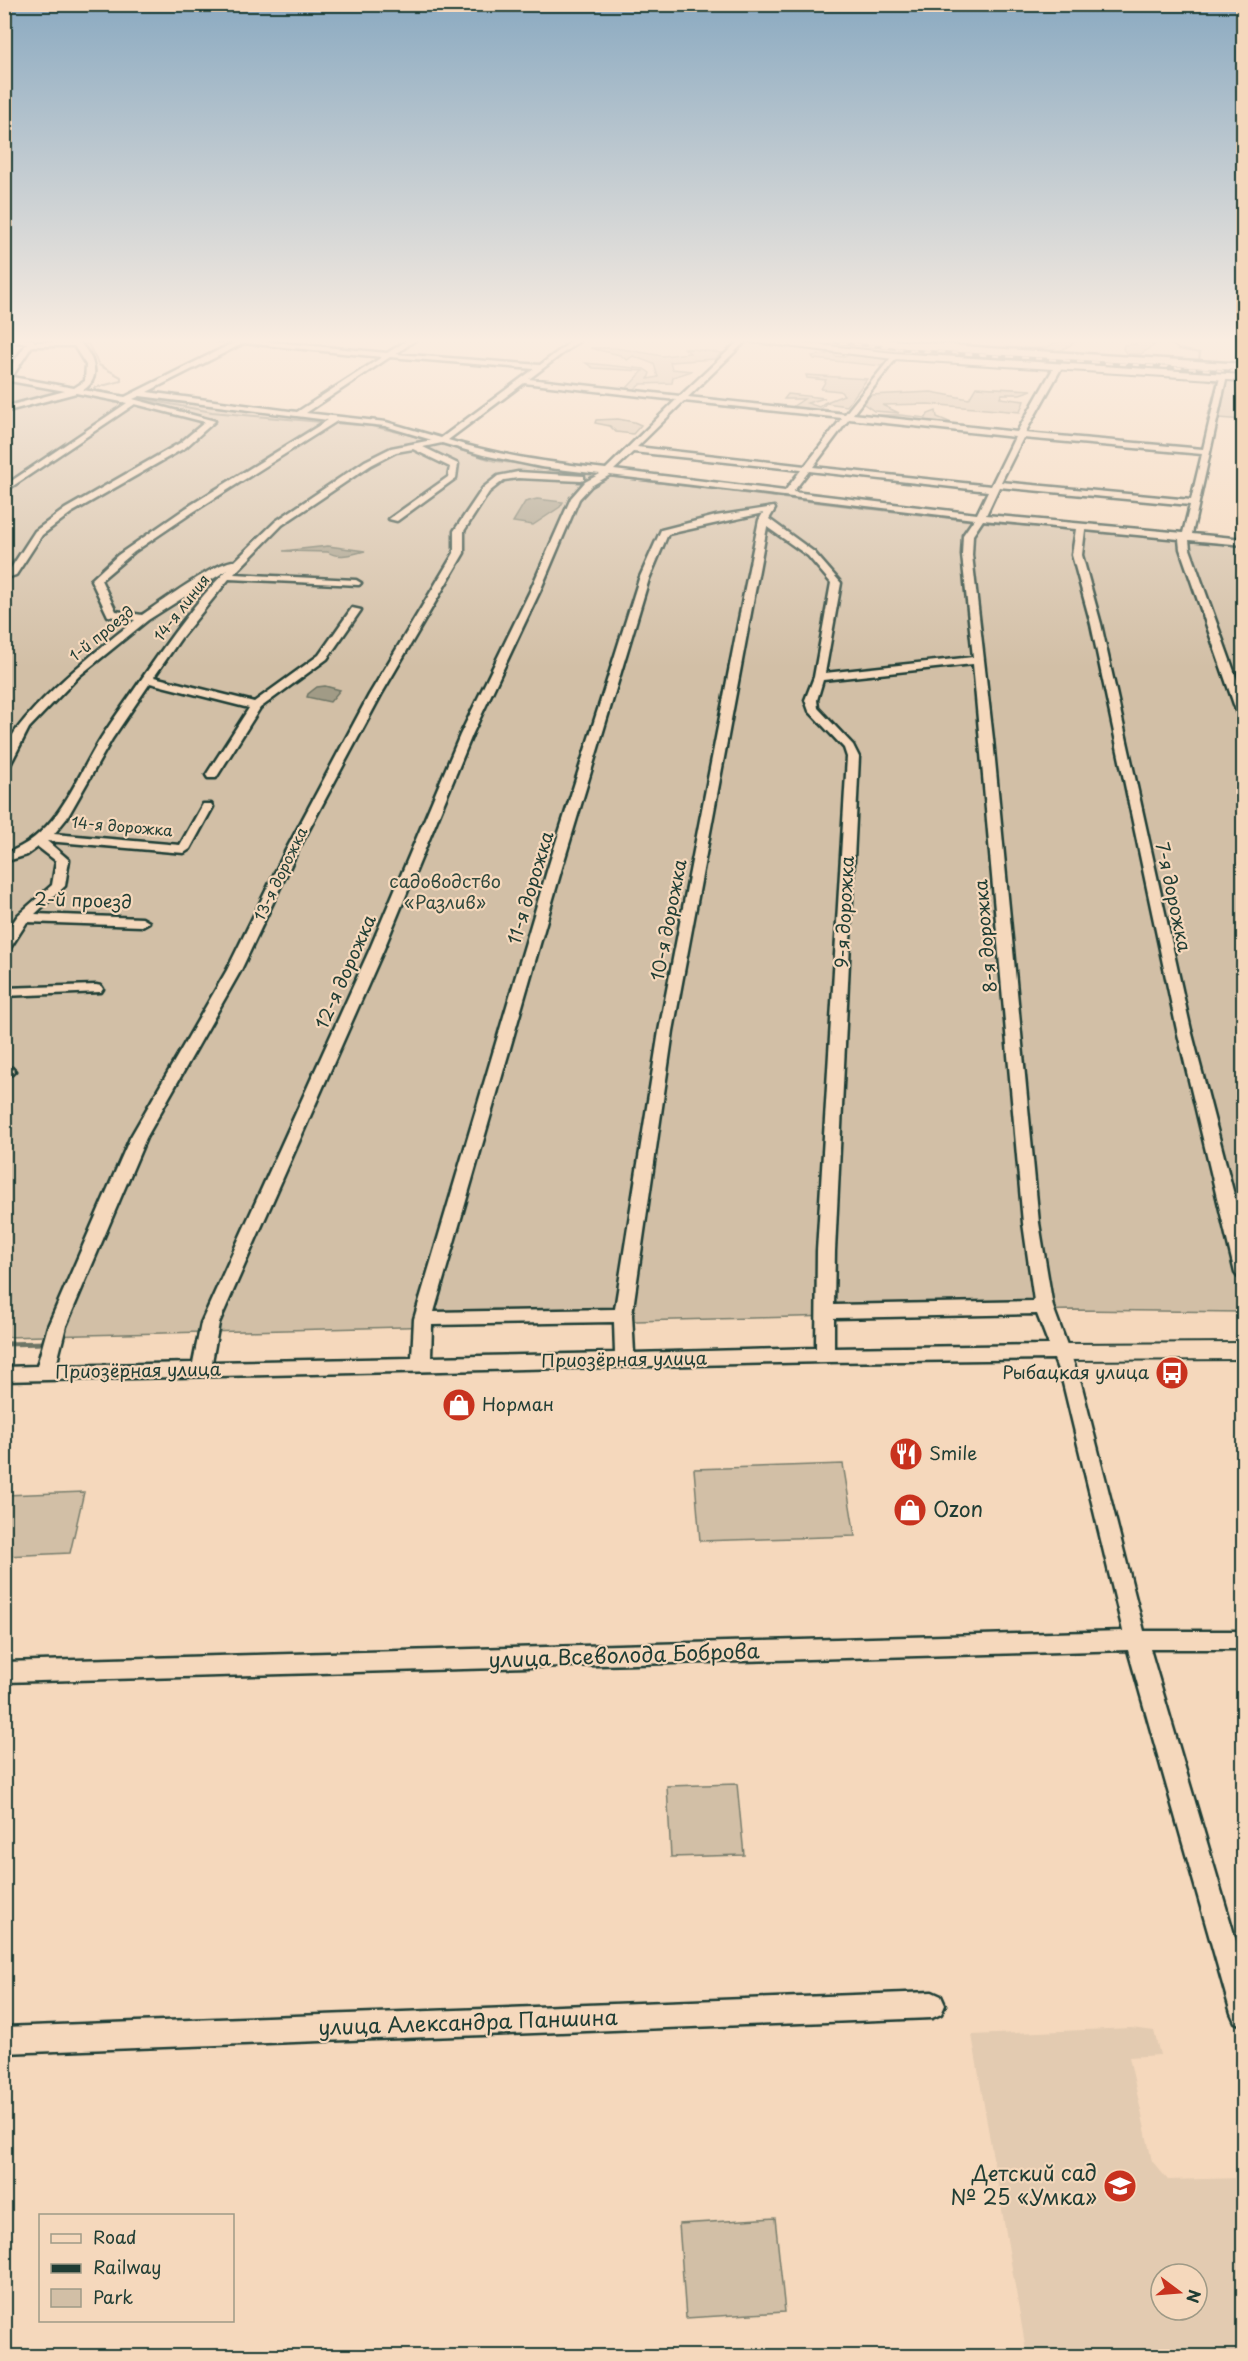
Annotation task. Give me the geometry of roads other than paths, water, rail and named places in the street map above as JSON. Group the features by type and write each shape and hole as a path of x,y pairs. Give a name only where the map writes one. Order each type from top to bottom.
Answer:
{"street":[{"path":"4,490 63,448"},
{"path":"4,576 13,573 38,533 128,475 178,448"},
{"path":"144,618 112,614 96,580 109,566 129,551 234,479 286,448"},
{"name":"14-я линия","path":"4,858 22,852 41,839 61,818 106,739 177,636 226,576 279,523 385,454 402,448"},
{"path":"394,519 452,478 455,466 419,448"},
{"path":"467,448 602,475 1081,528 1244,542"},
{"name":"10-я дорожка","path":"625,1360 622,1315 666,1031 768,514 823,448"},
{"name":"8-я дорожка","path":"1014,448 980,517 968,535 967,555 979,660 1031,1223 1044,1306 1060,1352"},
{"path":"1163,448 1205,452"},
{"path":"1206,448 1185,537 1185,549 1244,716"},
{"path":"631,449 995,487 1193,502"},
{"name":"12-я дорожка","path":"201,1370 210,1323 376,951 466,735 535,591 575,498 631,449"},
{"name":"13-я дорожка","path":"45,1373 53,1340 138,1138 234,970 291,852 375,695 459,553 459,531 486,490 501,478 518,475 602,475"},
{"name":"9-я дорожка","path":"768,514 811,554 836,583 819,677 811,700 813,709 849,747 854,757 826,1251 825,1355"},
{"name":"11-я дорожка","path":"422,1365 423,1319 554,871 644,579 664,532 716,519 768,514"},
{"name":"7-я дорожка","path":"1081,528 1077,555 1096,624 1184,1030 1244,1273"},
{"name":"1-й проезд","path":"4,765 24,727 75,674 144,618 201,579 246,556"},
{"path":"226,576 356,583"},
{"path":"212,775 256,706 323,657 356,610"},
{"path":"819,677 979,660"},
{"path":"149,679 256,706"},
{"name":"14-я дорожка","path":"41,839 184,849 207,807"},
{"name":"2-й проезд","path":"4,947 23,918 58,886 63,860 41,839"},
{"name":"2-й проезд","path":"23,918 142,922"},
{"path":"4,992 96,989"},
{"path":"825,1312 1044,1306"},
{"path":"423,1319 622,1315"},
{"path":"1060,1352 1072,1383 1136,1640 1242,2005"},
{"name":"Приозёрная улица","path":"4,1374 825,1355 1244,1352"},
{"name":"улица Всеволода Боброва","path":"4,1672 1136,1640 1244,1640"},
{"name":"улица Александра Паншина","path":"4,2040 932,2005"}],"waterway":[{"path":"458,448 497,460 598,475"},
{"path":"606,476 776,497"},
{"path":"783,498 873,509"},
{"path":"860,507 971,520"},
{"path":"979,521 1075,530"},
{"path":"1084,531 1179,539"},
{"path":"1190,540 1233,544"},
{"path":"4,1344 47,1343"}],"place":[{"name":"Рыбацкая улица","path":"1172,1373"},
{"name":"Норман","path":"459,1405"},
{"name":"Smile","path":"906,1454"},
{"name":"Ozon","path":"910,1510"},
{"name":"Детский сад № 25 «Умка»","path":"1120,2186"}],"park label":[{"name":"садоводство «Разлив»","path":"445,892"}]}
